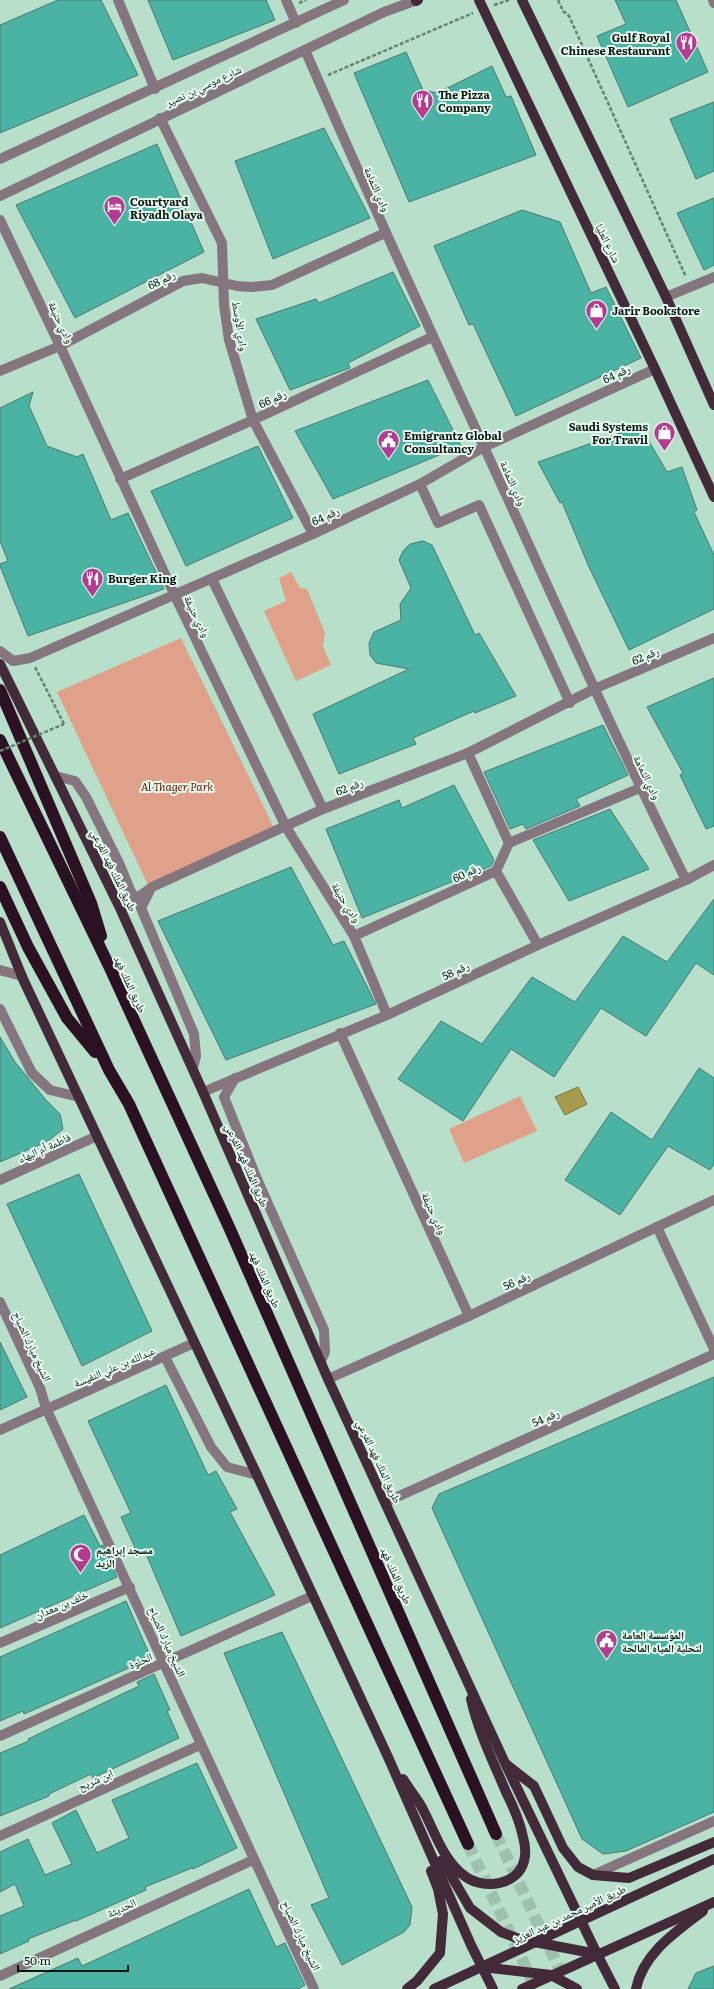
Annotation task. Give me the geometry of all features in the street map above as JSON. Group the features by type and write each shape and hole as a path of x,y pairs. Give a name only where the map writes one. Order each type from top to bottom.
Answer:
{"highway":[{"path":"0,690 91,902 110,968"},
{"name":"طريق الملك فهد","path":"0,740 110,968 229,1227 496,1834"},
{"path":"0,837 109,1070 132,1111 468,1844"},
{"path":"0,887 28,948 67,1018 109,1070"}],"main road":[{"path":"475,0 488,19"},
{"name":"شارع العليا","path":"480,0 655,369 714,498"},
{"path":"522,0 666,297 714,405"},
{"path":"525,0 528,12"},
{"name":"طريق الملك فهد الفرعي","path":"0,664 119,906 193,1068 328,1379 386,1502 467,1681"},
{"path":"0,922 22,976 257,1475 388,1758 482,1967 494,1989"},
{"path":"388,1758 419,1804 452,1866 467,1878 480,1883 495,1884 511,1879 524,1862 523,1837 519,1820 476,1722 467,1681"},
{"path":"467,1681 505,1763 615,1989"},
{"path":"388,1758 454,1883 470,1908 503,1932 536,1942 597,1954"},
{"path":"388,1758 438,1889 443,1914 440,1953 417,1981 407,1989"},
{"path":"505,1763 534,1786 563,1848 578,1867 593,1874 629,1878 714,1842"},
{"name":"طريق الأمير محمد بن عبد العزيز","path":"434,1989 714,1859"},
{"path":"522,1989 714,1902"},
{"path":"636,1989 639,1975 658,1947 714,1902"},
{"path":"482,1967 551,1976 577,1989"}],"street":[{"path":"118,0 155,89"},
{"path":"286,0 296,23"},
{"name":"شارع موسي بن نصير","path":"0,159 155,89 344,0"},
{"name":"شارع موسي بن نصير","path":"0,196 160,118 384,12 417,0"},
{"name":"وادي الثمامة","path":"305,50 432,337 640,788 686,880"},
{"name":"وادي الأوسط","path":"160,118 222,243 224,305 229,340 253,420 313,534"},
{"name":"وادي حنيفة","path":"0,220 60,346 175,596 286,827 354,936 387,1015"},
{"name":"رقم 68","path":"0,371 60,346 183,281 202,278 251,287 272,285 385,233"},
{"path":"666,297 714,277"},
{"name":"رقم 66","path":"120,479 253,420 432,337"},
{"name":"رقم 64","path":"0,651 14,661 30,658 175,596 420,484 484,447 655,369"},
{"path":"420,484 438,523 480,505 570,703"},
{"path":"212,579 323,809"},
{"name":"رقم 62","path":"55,776 75,781 86,797 119,863 130,890 136,899 152,887 323,809 468,753 570,703 594,689 714,638"},
{"path":"468,753 509,843 640,788"},
{"name":"رقم 60","path":"354,936 496,872 509,843"},
{"name":"رقم 58","path":"203,1092 340,1033 387,1015 714,866"},
{"path":"496,872 538,945"},
{"path":"152,887 140,908 194,1034 196,1056 193,1068"},
{"path":"0,970 22,976"},
{"path":"0,1009 32,1073 50,1090 79,1097"},
{"name":"وادي حنيفة","path":"340,1033 468,1316"},
{"path":"235,1078 224,1097 257,1179 324,1330 325,1352 321,1361"},
{"name":"فاطمة أم البهاء","path":"0,1180 97,1136"},
{"name":"رقم 56","path":"328,1379 468,1316 714,1200"},
{"path":"657,1227 714,1349"},
{"name":"الشيخ مبارك الصباح","path":"0,1302 40,1388 46,1408 165,1662 200,1745 314,1989"},
{"name":"عبدالله بن علي النفيسة","path":"0,1430 46,1408 194,1343"},
{"name":"رقم 54","path":"386,1502 714,1354"},
{"path":"165,1357 211,1447 227,1467 257,1475"},
{"name":"خلف بن معدان","path":"0,1643 130,1587"},
{"name":"الحلوة","path":"0,1736 312,1596"},
{"name":"ابن شريح","path":"0,1836 200,1745"},
{"path":"593,1874 714,1821"},
{"name":"الحديثة","path":"0,1976 253,1860"}],"path":[{"path":"558,0 563,11 569,16 690,287"},
{"path":"317,79 476,12"},
{"path":"0,752 64,724 30,658"}],"green space":[{"path":"291,572 300,588 307,589 325,633 323,646 331,665 296,681 264,611 286,601 279,578"},
{"name":"Al Thager Park","path":"181,638 275,830 148,885 57,692"},
{"path":"520,1096 537,1131 464,1163 449,1129"}],"shaded area":[{"path":"578,1087 587,1104 565,1115 555,1097"}],"building":[{"path":"58,0 101,0 138,75 0,133 0,25"},
{"path":"148,0 266,0 275,20 173,60"},
{"path":"615,0 676,0 708,72 628,107 597,36 626,24"},
{"path":"406,52 423,90 437,93 492,66 506,97 511,96 536,155 409,202 354,73"},
{"path":"714,102 714,171 696,179 670,119"},
{"path":"324,128 370,218 273,259 235,161"},
{"path":"157,144 204,252 75,318 16,205"},
{"path":"714,198 714,265 704,270 677,213"},
{"path":"522,210 560,222 591,293 606,287 641,358 516,416 473,324 469,325 434,246"},
{"path":"393,272 420,326 348,363 350,368 290,390 256,319 316,299 319,303"},
{"path":"428,380 461,446 333,499 295,431"},
{"path":"33,392 29,406 47,446 77,457 83,454 111,520 128,513 164,589 28,636 0,566 0,564 8,561 0,541 0,408"},
{"path":"640,426 667,472 682,467 697,510 694,512 714,555 714,609 629,650 589,567 562,502 560,503 538,462"},
{"path":"258,446 293,518 186,566 151,491"},
{"path":"423,541 432,545 475,635 479,633 516,696 475,713 474,711 413,738 416,744 339,774 313,714 409,669 376,663 370,655 369,643 374,632 401,620 400,604 411,588 399,560 403,551 410,544"},
{"path":"714,678 714,826 706,829 680,775 683,773 647,707"},
{"path":"603,725 628,775 576,799 580,806 526,829 523,824 510,829 484,772"},
{"path":"454,785 494,860 491,866 362,918 326,829 399,800 402,808"},
{"path":"610,809 649,869 569,901 533,840"},
{"path":"291,867 333,945 344,941 376,1004 226,1060 158,921"},
{"path":"714,899 714,975 696,963 646,1036 601,1008 554,1077 511,1049 463,1121 398,1079 441,1021 482,1044 532,977 575,1002 623,936 667,962"},
{"path":"0,1037 15,1062 46,1100 60,1114 63,1129 48,1141 0,1162"},
{"path":"699,1068 714,1078 714,1164 710,1170 668,1146 620,1215 565,1180 611,1112 652,1140"},
{"path":"79,1174 152,1331 82,1366 7,1204"},
{"path":"0,1342 27,1397 0,1410"},
{"name":"المؤسسة العامة لتحلية المياه المالحة","path":"714,1377 714,1812 626,1851 603,1854 582,1839 432,1508 439,1494"},
{"path":"166,1385 208,1475 216,1471 237,1509 230,1512 275,1595 181,1636 144,1549 137,1552 121,1517 131,1513 88,1421"},
{"path":"84,1515 100,1546 103,1545 117,1577 0,1628 0,1555"},
{"path":"126,1601 151,1658 148,1659 149,1662 132,1670 131,1667 24,1714 23,1711 0,1721 0,1657"},
{"path":"282,1632 412,1907 410,1925 404,1932 342,1965 311,1905 329,1898 224,1653"},
{"path":"154,1674 170,1710 167,1711 179,1738 93,1778 91,1774 49,1794 49,1796 0,1816 0,1753 29,1741 28,1739 139,1686 137,1682"},
{"path":"197,1763 237,1848 193,1869 192,1868 145,1887 146,1890 76,1921 28,1939 29,1941 0,1954 0,1916 24,1906 15,1884 0,1892 0,1852 28,1839 45,1875 72,1864 52,1823 76,1810 97,1853 129,1838 112,1800"},
{"path":"249,1889 276,1947 285,1943 305,1985 298,1989 9,1989 78,1958 82,1966"},
{"path":"714,1966 714,1989 688,1989 696,1973"}],"tunnel":[{"path":"496,1834 565,1981"},
{"path":"468,1844 536,1989"}],"place":[{"name":"Gulf Royal Chinese Restaurant","path":"686,62"},
{"name":"The Pizza Company","path":"422,120"},
{"name":"Courtyard Riyadh Olaya","path":"114,226"},
{"name":"Jarir Bookstore","path":"597,330"},
{"name":"Saudi Systems For Travil","path":"664,452"},
{"name":"Emigrantz Global Consultancy","path":"389,460"},
{"name":"Burger King","path":"93,598"},
{"name":"مسجد إبراهيم الزيد","path":"80,1574"},
{"name":"المؤسسة العامة لتحلية المياه المالحة","path":"607,1660"}]}
